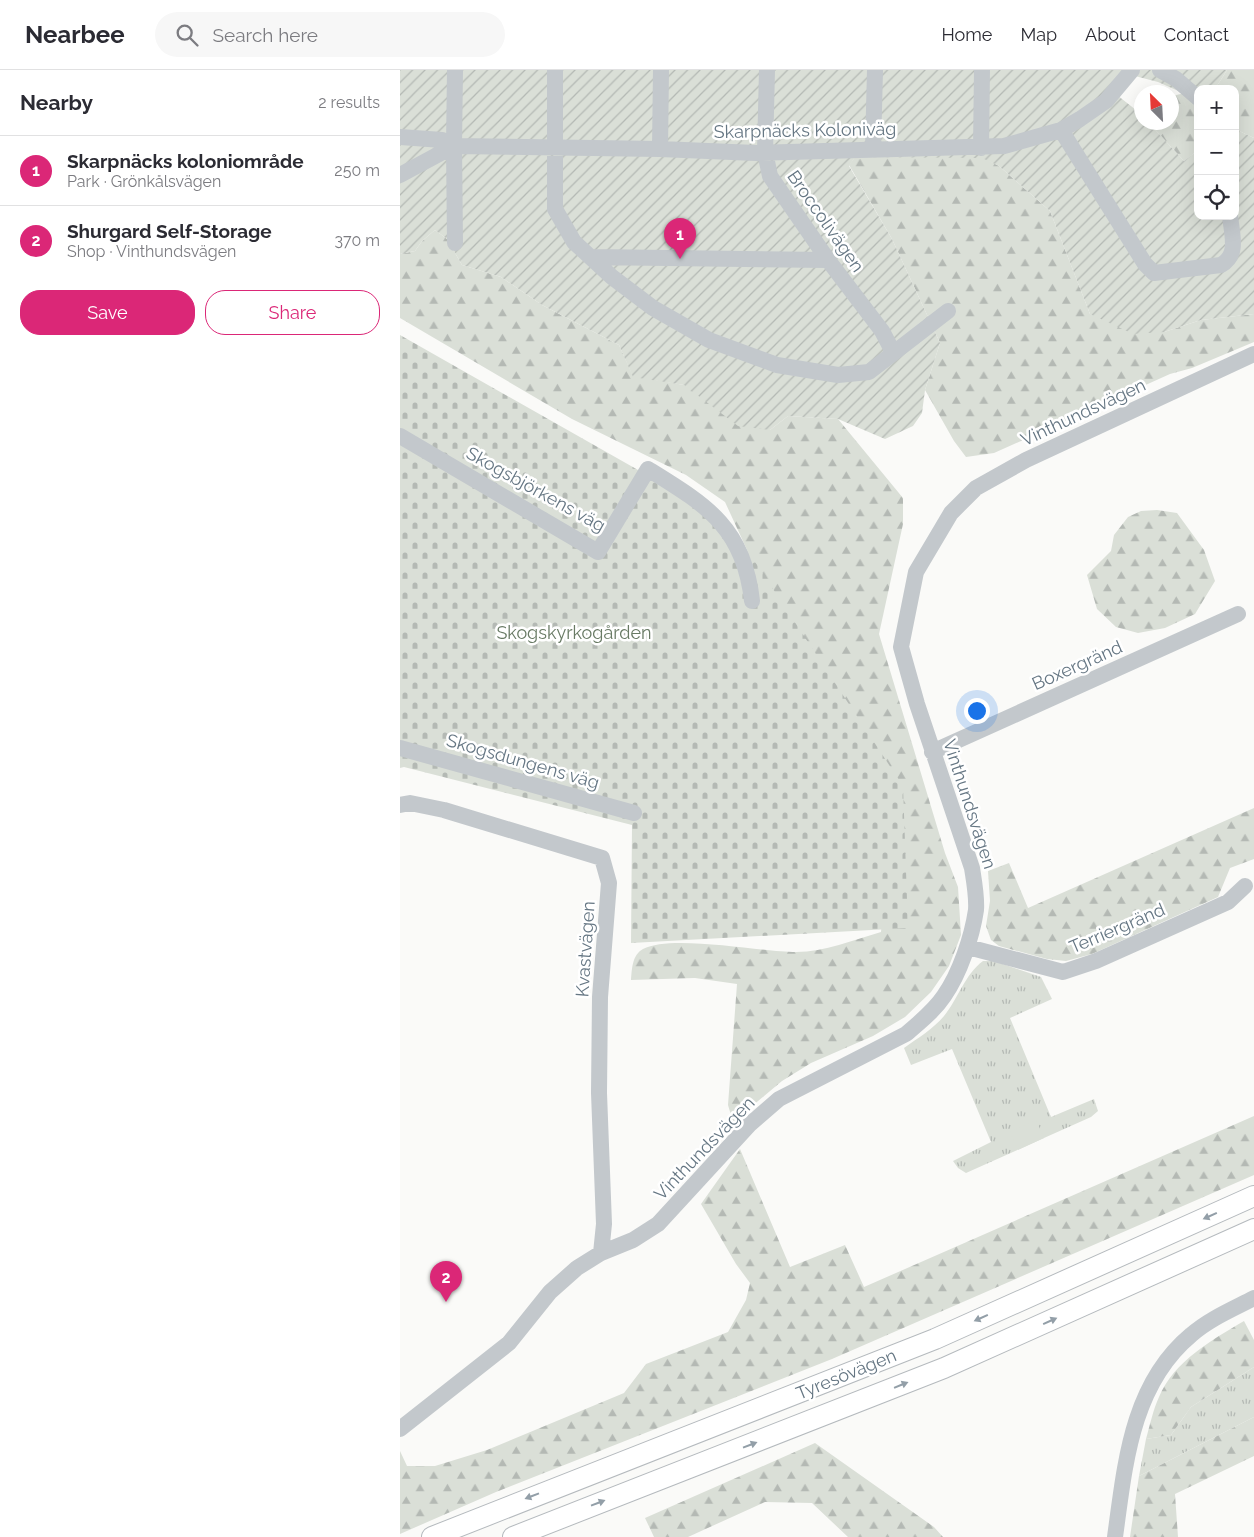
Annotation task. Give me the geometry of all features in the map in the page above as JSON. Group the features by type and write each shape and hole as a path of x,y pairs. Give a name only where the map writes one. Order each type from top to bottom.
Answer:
{"main road":[{"name":"Tyresövägen","path":"432,1537 926,1342 1254,1196"},
{"name":"Tyresövägen","path":"513,1537 935,1371 1254,1229"}],"street":[{"path":"455,70 455,243"},
{"path":"555,70 555,208 574,242 612,277 653,308 709,340 777,365 838,375 868,372 948,310"},
{"path":"660,149 661,70"},
{"name":"Broccolivägen","path":"767,70 765,152 770,176 828,260 882,331 893,352"},
{"path":"873,149 875,70"},
{"path":"981,148 982,70"},
{"name":"Skarpnäcks Koloniväg","path":"400,137 442,140 454,146 765,152 981,148 1027,141 1061,130 1106,102 1132,70"},
{"path":"1160,70 1176,79 1194,95"},
{"path":"1061,130 1145,264 1154,273 1221,265 1230,260 1234,252 1230,220"},
{"path":"400,175 454,146"},
{"path":"400,163 423,163"},
{"path":"591,257 828,260"},
{"name":"Vinthundsvägen","path":"400,1429 509,1343 550,1292 577,1268 601,1253 633,1240 658,1224 750,1125 779,1099 906,1034 944,996 968,947 976,909 972,868 932,752 901,647 916,572 951,513 976,488 1026,460 1254,354"},
{"name":"Skogsbjörkens väg","path":"400,436 598,552 648,469 693,497 717,518 740,548 750,576 752,601"},
{"name":"Boxergränd","path":"932,752 1238,614"},
{"name":"Skogsdungens väg","path":"400,748 634,813"},
{"name":"Kvastvägen","path":"400,806 410,803 444,810 602,858 609,884 600,996 600,1093 604,1224 601,1253"},
{"name":"Terriergränd","path":"968,947 1063,972 1096,961 1228,902 1245,886"},
{"path":"1115,1537 1127,1454 1146,1392 1164,1364 1192,1334 1215,1318 1252,1304"}],"green space":[{"path":"400,70 1227,70 1218,85 1194,85 1194,91 1183,93 1179,91 1179,85 1165,85 1135,76 1117,95 1134,108 1134,130 1155,130 1184,161 1194,153 1194,220 1239,220 1239,131 1254,138 1254,314 1201,320 1164,332 1133,334 1090,314 1050,211 999,166 982,158 855,157 849,166 892,239 940,343 925,390 922,413 913,426 885,439 838,419 788,416 770,430 738,426 684,385 633,377 619,345 542,305 501,277 462,265 447,239 435,230 422,241 415,251 400,254"},
{"path":"1227,70 1254,70 1254,138 1239,131 1239,85 1218,85"},
{"path":"1194,91 1194,153 1184,161 1155,130 1179,130 1179,94"},
{"path":"855,157 982,157 999,166 1050,211 1090,314 1164,332 1201,320 1254,314 1254,342 1192,368 1170,374 994,453 966,457 954,441 925,390 940,343 892,239 849,165"},
{"path":"435,230 447,239 462,265 501,277 542,305 619,345 633,376 684,385 770,430 788,416 838,419 903,498 903,524 879,634 945,853 958,887 961,935 949,966 931,992 905,1017 873,1036 811,1063 782,1081 733,1122 728,1105 737,984 695,978 631,980 633,963 637,955 643,949 674,943 695,943 796,952 818,950 881,932 888,856 725,502 686,475 572,419 400,318 400,254 415,251 422,241"},
{"name":"Skogskyrkogården","path":"400,335 728,521 903,786 908,928 631,943 632,825 404,767 400,768"},
{"path":"1157,510 1177,513 1204,550 1215,581 1195,614 1165,628 1138,633 1116,627 1097,609 1087,575 1111,551 1114,535 1128,517 1141,511"},
{"path":"1254,808 1254,859 1230,868 1218,897 1092,954 1066,961 1047,959 999,946 991,940 986,926 990,901 988,871 1009,863 1028,908"},
{"path":"983,961 994,961 1041,977 1052,999 1010,1018 1051,1117 1094,1099 1098,1111 1091,1117 966,1173 958,1168 953,1161 991,1142 952,1049 911,1065 904,1048 940,1021 971,973"},
{"path":"1254,1116 1254,1175 832,1359 496,1492 400,1534 400,1451 407,1466 435,1466 487,1450 624,1393 646,1364 728,1332 746,1300 750,1283 736,1264 701,1204 740,1149 790,1267 845,1245 864,1287"},
{"path":"1036,1120 1044,1138 1018,1150 1010,1132"},
{"path":"1244,1321 1254,1340 1254,1367 1191,1407 1171,1435 1146,1439 1157,1402 1174,1373 1184,1362 1207,1344"},
{"path":"1254,1367 1254,1417 1139,1476 1146,1439 1171,1435 1191,1407"},
{"path":"1254,1417 1254,1456 1175,1494 1178,1537 1130,1537 1139,1476"},
{"path":"815,1443 934,1527 943,1537 848,1537 812,1503 765,1502 688,1537 654,1537 645,1518"}],"place":[{"name":"Skarpnäcks koloniområde","path":"680,259"},
{"name":"Shurgard Self-Storage","path":"446,1302"}]}
